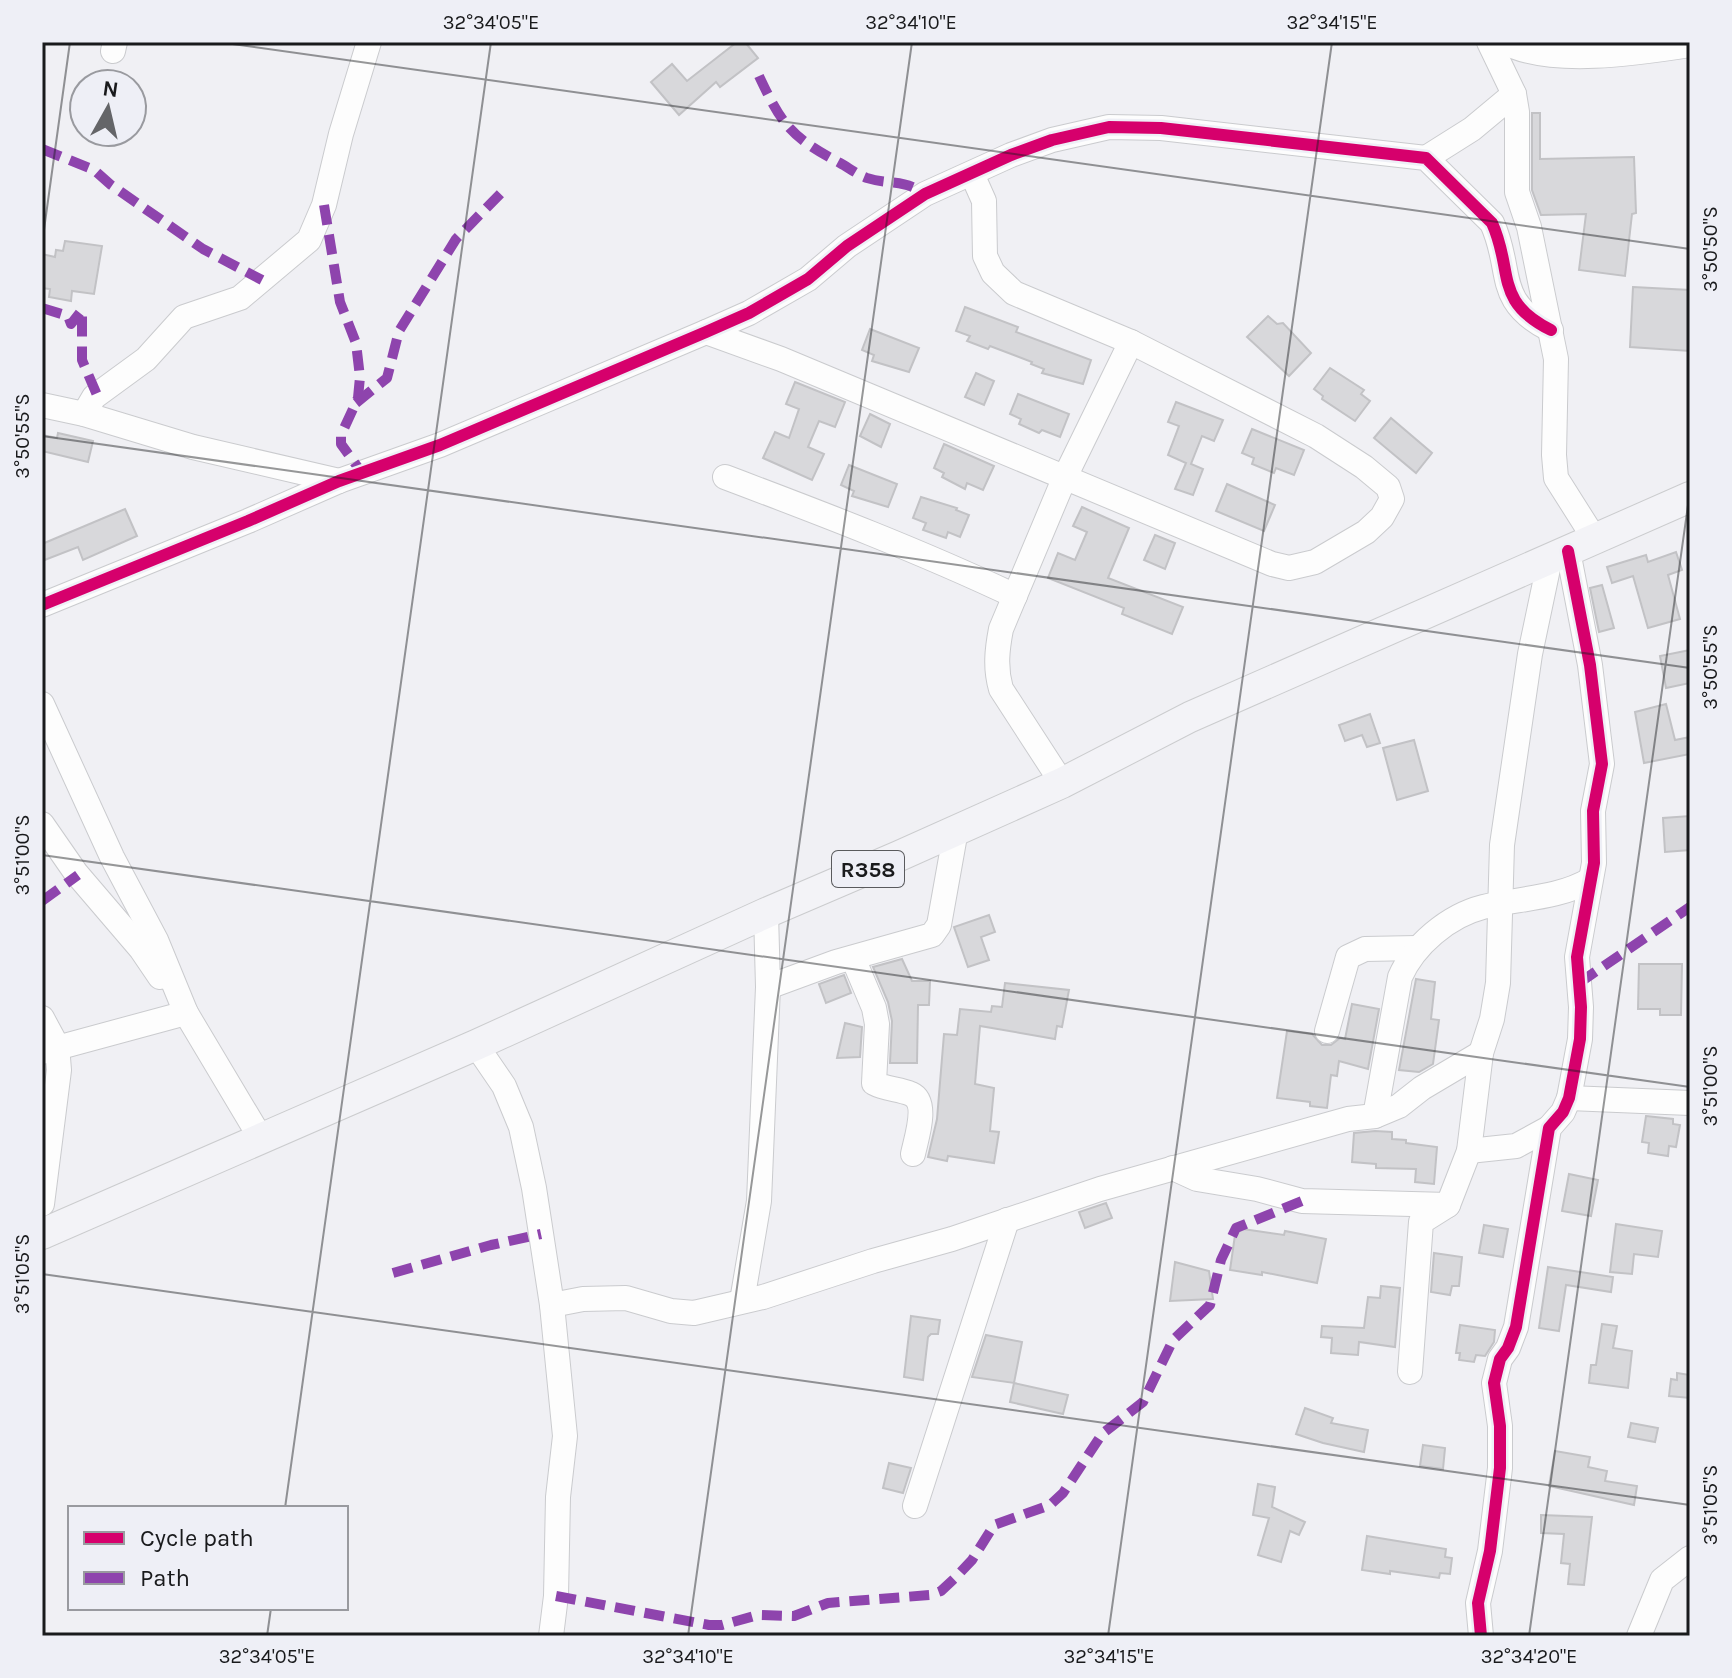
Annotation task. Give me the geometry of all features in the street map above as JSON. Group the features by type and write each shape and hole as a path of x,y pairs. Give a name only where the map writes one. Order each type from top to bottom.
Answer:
{"main road":[{"name":"R358","path":"42,1234 476,1045 1062,783 1190,717 1690,497"}],"street":[{"path":"84,414 94,397 146,359 184,317 240,298 309,240 324,205 341,134 369,42"},
{"path":"1469,1151 1516,1146 1549,1128 1563,1112 1569,1098 1580,1039 1577,957 1594,863 1593,811 1602,764 1590,665 1556,478 1556,359 1529,227 1517,192 1517,112 1514,94 1489,42"},
{"path":"1504,42 1542,55 1645,52 1690,45"},
{"path":"1426,158 1472,129 1514,94"},
{"path":"42,605 339,481 440,445 749,313 808,279 847,246 925,194 1052,140 1109,127 1161,128 1426,158 1492,223 1515,302 1529,319 1551,330"},
{"path":"706,332 809,371 1272,564 1289,568 1315,562 1366,532 1390,506 1392,499 1388,487 1316,436 1131,342 1014,293 993,273 985,256 984,201 972,174"},
{"path":"1062,783 1001,689 996,672 1001,629 1064,479 1131,342"},
{"path":"42,405 84,414 193,447 339,481"},
{"path":"725,477 858,527 1015,596"},
{"path":"1410,1372 1421,1222 1448,1205 1469,1151 1481,1053 1492,1019 1498,983 1502,845 1530,654 1570,549"},
{"path":"42,704 112,857 156,940 185,1014"},
{"path":"42,824 76,873 141,949 185,1014 260,1137"},
{"path":"768,987 932,935 939,925 956,830"},
{"path":"1375,1116 1400,977 1407,960 1417,948 1461,917 1481,908 1557,894 1590,880"},
{"path":"742,1301 759,1201 768,987 766,913"},
{"path":"1327,1031 1348,957 1365,949 1417,948"},
{"path":"853,958 874,1008 877,1024 873,1081 877,1086 911,1094 920,1107 913,1154"},
{"path":"49,1049 185,1014"},
{"path":"42,1018 49,1049 59,1070 42,1204"},
{"path":"476,1045 504,1086 521,1127 552,1305 565,1436 558,1497 556,1596 551,1636"},
{"path":"552,1305 583,1299 626,1298 687,1314 763,1297 1173,1168 1348,1119 1375,1116 1399,1106 1422,1088 1481,1053"},
{"path":"1569,1098 1690,1103"},
{"path":"1639,1101 1690,1118"},
{"path":"1481,1636 1478,1603 1490,1551 1500,1468 1500,1426 1494,1383 1500,1359 1516,1327 1549,1128"},
{"path":"1173,1168 1197,1179 1257,1189 1302,1201 1448,1205"},
{"path":"915,1506 1007,1220"},
{"path":"1639,1636 1662,1580 1690,1558"}],"building":[{"path":"737,42 745,42 758,58 720,87 716,82 679,115 651,82 672,64 687,81"},
{"path":"1532,113 1540,113 1540,159 1634,157 1636,213 1632,214 1625,276 1579,270 1586,214 1541,215 1532,190"},
{"path":"65,241 102,246 94,294 72,291 71,301 49,297 50,289 42,288 42,254 55,257 56,250 63,251"},
{"path":"1633,287 1690,290 1690,351 1630,347"},
{"path":"965,307 1018,327 1016,332 1091,360 1083,384 1042,373 1044,369 1032,362 967,341 970,336 956,331"},
{"path":"1268,316 1277,324 1283,323 1311,353 1289,376 1247,337"},
{"path":"870,329 919,348 909,372 872,361 874,355 862,350"},
{"path":"1330,368 1364,390 1361,394 1370,401 1355,421 1322,399 1323,396 1314,389"},
{"path":"976,373 994,381 984,405 965,397"},
{"path":"795,382 845,402 835,427 819,421 808,447 824,454 812,480 763,458 775,432 789,438 799,409 786,404"},
{"path":"1018,394 1069,414 1060,437 1042,430 1039,433 1019,424 1021,419 1010,414"},
{"path":"1176,402 1223,420 1214,441 1202,436 1191,464 1203,469 1193,495 1175,489 1186,463 1168,455 1179,426 1168,422"},
{"path":"870,414 890,424 881,447 860,436"},
{"path":"1391,418 1432,453 1416,473 1374,438"},
{"path":"1252,429 1304,450 1294,475 1276,468 1274,473 1252,464 1254,458 1242,453"},
{"path":"58,433 93,441 88,462 42,451 42,435 57,438"},
{"path":"944,444 994,466 983,490 967,483 965,489 942,477 944,473 934,468"},
{"path":"849,465 897,484 888,507 852,496 854,491 841,485"},
{"path":"1227,484 1275,505 1264,531 1216,511"},
{"path":"921,497 969,515 960,537 948,532 946,538 923,530 926,523 913,518"},
{"path":"1082,507 1129,528 1108,578 1183,607 1172,634 1122,614 1124,608 1048,578 1058,553 1075,560 1087,532 1073,526"},
{"path":"125,509 137,536 83,560 78,547 42,561 42,544"},
{"path":"1155,535 1175,543 1165,569 1144,560"},
{"path":"1676,552 1682,570 1668,575 1680,619 1648,628 1633,576 1612,583 1607,567 1646,555 1648,562"},
{"path":"1602,585 1614,628 1599,632 1590,588"},
{"path":"1690,650 1690,683 1666,688 1660,656"},
{"path":"1666,704 1675,740 1690,737 1690,754 1644,763 1635,712"},
{"path":"1370,714 1380,743 1367,747 1362,735 1345,741 1339,725"},
{"path":"1414,740 1428,791 1397,800 1383,748"},
{"path":"1690,816 1690,850 1665,852 1663,818"},
{"path":"989,915 995,932 981,937 989,960 968,967 954,927"},
{"path":"902,959 912,981 930,981 929,1005 918,1005 917,1063 890,1063 892,1021 888,1002 873,967"},
{"path":"1639,964 1682,964 1681,1015 1660,1015 1660,1009 1638,1009"},
{"path":"844,975 851,993 826,1003 819,984"},
{"path":"1416,979 1435,982 1431,1019 1439,1020 1433,1064 1419,1072 1399,1070"},
{"path":"1005,983 1069,990 1062,1027 1057,1026 1055,1039 980,1026 975,1084 994,1088 990,1131 999,1132 994,1163 948,1156 947,1161 928,1157 937,1119 944,1034 957,1035 960,1009 991,1012 992,1006 1002,1007"},
{"path":"1352,1004 1379,1009 1368,1069 1339,1061 1337,1076 1331,1075 1327,1108 1310,1106 1310,1102 1277,1098 1287,1031 1312,1034 1322,1045 1331,1045 1340,1038 1345,1039"},
{"path":"845,1023 862,1027 860,1057 837,1058"},
{"path":"1646,1116 1673,1119 1673,1124 1680,1125 1676,1147 1669,1146 1668,1156 1648,1153 1649,1143 1642,1142"},
{"path":"1392,1132 1392,1139 1406,1140 1406,1143 1437,1147 1434,1184 1415,1182 1416,1169 1376,1168 1376,1164 1352,1162 1354,1133"},
{"path":"1569,1174 1598,1180 1591,1216 1562,1211"},
{"path":"1106,1203 1112,1218 1085,1228 1079,1212"},
{"path":"1616,1224 1662,1231 1658,1257 1634,1254 1632,1274 1610,1272"},
{"path":"1484,1225 1508,1229 1503,1257 1479,1253"},
{"path":"1236,1228 1284,1235 1285,1231 1326,1239 1317,1283 1262,1272 1262,1275 1230,1270"},
{"path":"1434,1253 1462,1257 1459,1286 1452,1286 1450,1295 1431,1292"},
{"path":"1175,1262 1209,1271 1213,1299 1170,1301"},
{"path":"1548,1267 1613,1277 1611,1292 1566,1285 1559,1331 1539,1328"},
{"path":"1381,1286 1400,1288 1395,1347 1359,1342 1358,1355 1331,1353 1332,1338 1321,1337 1322,1326 1364,1328 1368,1297 1380,1298"},
{"path":"911,1316 940,1320 938,1334 928,1337 923,1380 904,1377"},
{"path":"1602,1324 1617,1326 1613,1348 1632,1351 1628,1388 1589,1383 1591,1365 1596,1365"},
{"path":"1460,1325 1495,1330 1494,1342 1485,1356 1476,1355 1474,1362 1459,1360 1460,1353 1456,1353"},
{"path":"986,1335 1022,1342 1014,1383 972,1377"},
{"path":"1677,1373 1690,1375 1690,1398 1669,1396 1671,1379 1677,1380"},
{"path":"1014,1383 1068,1395 1063,1414 1010,1402"},
{"path":"1305,1408 1333,1418 1331,1423 1368,1430 1364,1452 1296,1434"},
{"path":"1631,1423 1658,1428 1655,1442 1628,1437"},
{"path":"1423,1445 1445,1448 1443,1469 1420,1466"},
{"path":"1555,1451 1590,1457 1588,1467 1607,1471 1605,1481 1637,1486 1634,1505 1549,1486"},
{"path":"889,1463 911,1468 903,1493 883,1488"},
{"path":"1258,1484 1275,1487 1272,1507 1305,1522 1299,1535 1290,1531 1281,1562 1258,1555 1269,1518 1253,1515"},
{"path":"1541,1515 1592,1517 1584,1585 1568,1584 1570,1564 1561,1563 1564,1534 1541,1533"},
{"path":"1367,1536 1446,1549 1445,1557 1452,1558 1450,1574 1440,1573 1439,1578 1362,1570"}],"marked path":[{"path":"759,76 782,118 810,145 864,177 903,184 925,194"},
{"path":"42,149 94,170 203,249 262,280"},
{"path":"356,403 387,378 399,331 456,239 503,191"},
{"path":"324,205 340,302 356,343 360,377 358,398 341,435 341,444 362,473"},
{"path":"42,308 68,316 71,324 82,310 82,360 97,395"},
{"path":"42,901 78,875"},
{"path":"1579,983 1690,907"},
{"path":"556,1596 722,1625 758,1615 794,1616 828,1603 930,1595 941,1591 972,1560 994,1525 1050,1505 1063,1493 1102,1434 1143,1402 1173,1340 1210,1305 1221,1260 1236,1228 1302,1201"},
{"path":"393,1273 541,1234"}],"cycle path":[{"path":"42,605 339,481 440,445 749,313 808,279 847,246 925,194 1052,140 1109,127 1161,128 1426,158 1492,223 1513,296 1520,308 1551,330"},
{"path":"1481,1636 1478,1603 1490,1551 1500,1468 1500,1426 1494,1383 1500,1359 1516,1327 1549,1128 1563,1112 1569,1098 1580,1039 1577,957 1594,863 1593,811 1602,764 1590,665 1568,551"}]}
